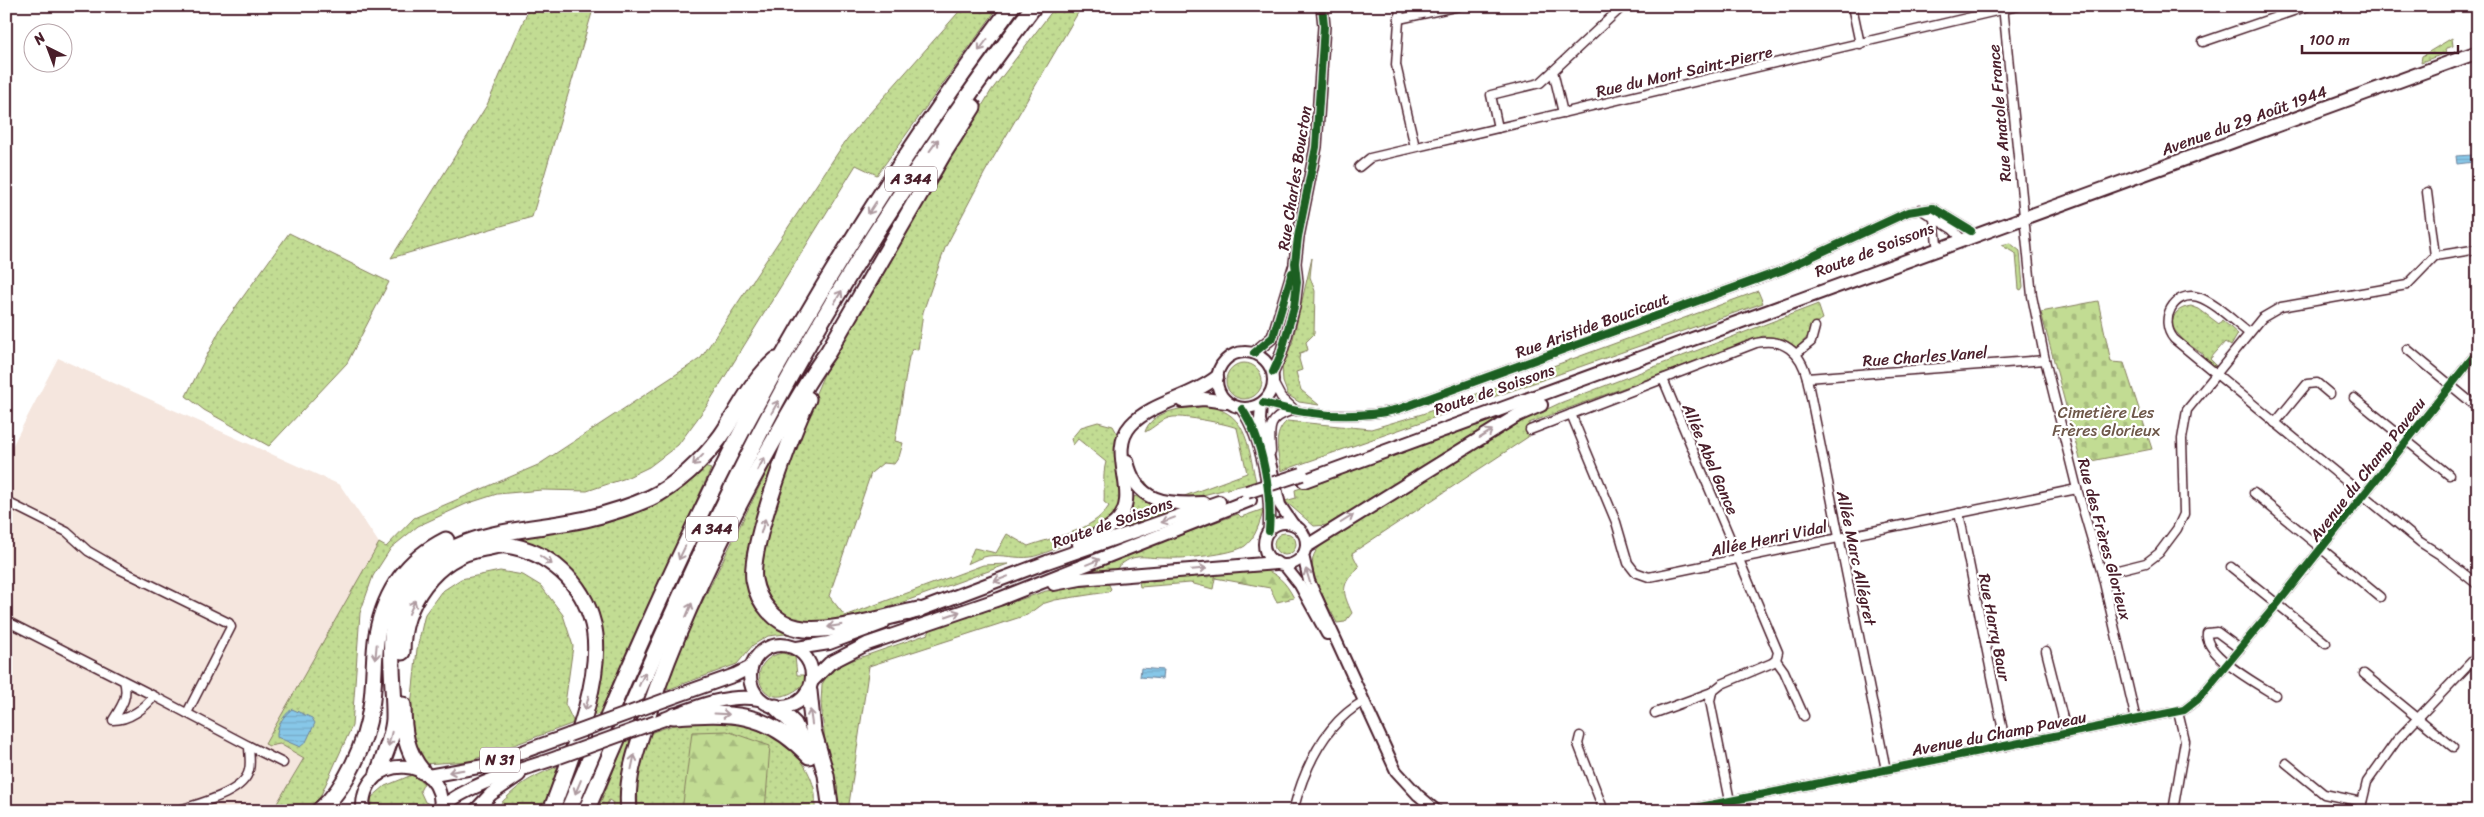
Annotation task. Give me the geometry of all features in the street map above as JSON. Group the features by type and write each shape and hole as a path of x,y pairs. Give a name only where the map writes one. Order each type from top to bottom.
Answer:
{"highway":[{"name":"A 344","path":"568,811 672,572 731,453 784,354 910,148 1012,6"},
{"name":"A 344","path":"586,811 689,576 743,467 812,339 925,158 1034,6"},
{"path":"918,610 813,630 784,623 772,615 758,595 754,570 759,538 801,413 828,352 943,154 995,73 1020,26"},
{"path":"629,811 629,785 633,759 664,667 694,598 753,479 812,373 828,352"},
{"path":"378,773 394,721 393,634 397,608 417,574 435,557 476,538 586,519 652,497 688,470 720,437 762,372 784,354"},
{"path":"319,811 340,785 354,760 365,734 372,706 377,634 384,608 394,586 408,567 428,549 457,534 476,538"},
{"path":"425,774 412,759 406,746 403,723 402,637 410,608 426,582 448,562 475,550 505,545 538,554 565,573 582,594 594,625 595,664 586,706 551,811"},
{"path":"811,686 813,730 826,775 831,811"},
{"path":"776,707 794,724 809,756 818,779 822,811"},
{"path":"674,716 728,715 767,723 794,740 809,756"}],"main road":[{"name":"Avenue du 29 Août 1944","path":"2022,218 2478,52"},
{"name":"Route de Soissons","path":"811,686 822,669 845,653 999,599 1248,496 1635,363 1965,236 2022,218"},
{"name":"Route de Soissons","path":"1303,477 1849,280 1936,243 1965,236"},
{"path":"1305,550 1518,415 1635,363"},
{"path":"1046,562 1104,531 1117,521 1125,504 1127,491 1120,453 1130,426 1144,415 1217,377"},
{"path":"1174,401 1204,399 1226,402"},
{"path":"1126,435 1125,452 1128,466 1137,484 1152,499 1174,505 1220,501"},
{"name":"Route de Soissons","path":"797,648 829,643 1046,562 1220,501 1248,496"},
{"path":"999,599 1080,579 1280,564"},
{"path":"782,644 797,648 810,663 811,686 795,704 776,707 759,699 752,690 750,678 754,659 766,648 782,644"},
{"name":"N 31","path":"425,774 484,766 735,676 751,667"},
{"name":"N 31","path":"440,809 457,795 483,782 559,757 709,702 748,697 759,699"},
{"path":"475,811 502,785 536,765"},
{"path":"353,811 363,806 365,791 378,773 388,768 400,766 411,767 425,774 436,787 440,809"}],"street":[{"name":"Rue Charles Boucton","path":"1272,372 1281,354 1294,307 1297,282 1298,237 1317,134 1324,26 1322,6"},
{"path":"1400,6 1396,65 1415,148"},
{"path":"1400,19 1459,6"},
{"path":"1610,6 1616,13"},
{"path":"1498,128 1491,95 1540,83 1623,6"},
{"path":"1852,6 1860,44"},
{"name":"Rue du Mont Saint-Pierre","path":"1359,167 1370,158 2018,6"},
{"path":"2203,42 2308,6"},
{"name":"Rue Anatole France","path":"2004,9 2022,218"},
{"path":"1553,71 1563,113"},
{"path":"2427,192 2435,256"},
{"path":"1920,208 1934,219 1965,236"},
{"path":"1920,208 1933,208 1965,236"},
{"name":"Rue Aristide Boucicaut","path":"1262,403 1293,411 1366,415 1399,409 1783,270 1920,208"},
{"name":"Rue des Frères Glorieux","path":"2022,218 2032,296 2045,360 2077,489 2102,574 2136,720"},
{"path":"1934,219 1936,243"},
{"path":"2102,574 2146,562 2159,554 2177,529 2184,514 2184,419 2192,403 2266,314 2281,307 2407,284 2435,256 2478,249"},
{"name":"Rue Charles Boucton","path":"1254,353 1273,337 1296,263"},
{"path":"2249,333 2200,298 2187,297 2172,306 2166,318 2171,335 2215,374 2364,494 2420,542 2439,554 2478,585"},
{"path":"1530,430 1767,341 1786,346 1796,354 1811,342 1815,327"},
{"path":"2407,349 2478,408"},
{"path":"1271,463 1272,422 1276,417 1293,411 1281,397 1274,384 1272,372 1266,360 1254,353 1246,352 1231,356 1220,368 1217,377 1220,393 1226,402 1242,409 1252,408 1262,403 1268,398 1274,384"},
{"name":"Avenue du Champ Paveau","path":"1680,811 2178,712 2198,700 2478,352"},
{"name":"Allée Marc Allégret","path":"1796,354 1807,378 1886,770"},
{"name":"Rue Charles Vanel","path":"1807,378 2045,360"},
{"name":"Allée Abel Gance","path":"1663,379 1778,652 1776,660 1784,671 1804,716"},
{"path":"2276,424 2307,384 2317,383 2330,394"},
{"name":"Avenue du Champ Paveau","path":"2354,398 2450,474"},
{"path":"1262,403 1260,420 1280,505 1293,524 1303,533 1309,581 1396,771 1418,795 1437,811"},
{"path":"1242,409 1250,423 1263,465 1270,499 1269,531"},
{"name":"Allée Henri Vidal","path":"1571,414 1616,522 1628,563 1635,572 1649,577 2077,489"},
{"name":"Avenue du Champ Paveau","path":"2254,493 2322,547 2380,597"},
{"path":"6,508 9,503 67,532 88,550 119,569 229,623 231,628 187,713"},
{"name":"Rue Harry Baur","path":"1959,513 2006,746"},
{"path":"1293,524 1280,524 1269,531 1265,538 1266,552 1300,585 1364,701"},
{"path":"1280,564 1298,561 1305,550"},
{"path":"2232,567 2326,643"},
{"path":"6,621 283,763"},
{"path":"2240,649 2217,632 2207,634 2208,643 2227,664 2275,695"},
{"path":"2046,651 2067,734"},
{"path":"2360,811 2367,782 2397,740 2478,655"},
{"path":"1655,713 1712,692 1722,684 1776,660"},
{"path":"2364,674 2453,747"},
{"path":"124,681 127,689 125,700 113,720 120,720 147,706 154,696"},
{"path":"1712,692 1710,701 1732,811"},
{"path":"1293,811 1300,785 1328,733 1347,710 1364,701"},
{"path":"2173,811 2185,741 2178,712"},
{"path":"1580,736 1578,744 1604,811"},
{"path":"176,811 213,799 236,788 249,771 249,746"},
{"path":"2286,763 2324,794 2362,802"}],"shaded area":[{"path":"58,358 340,485 379,543 304,758 276,805 263,811 6,811 6,458"}],"green space":[{"path":"530,6 594,6 532,217 391,258 487,105"},
{"path":"964,6 999,6 877,175 856,165 706,407 678,445 649,467 626,478 587,491 542,490 497,494 466,504 418,526 391,548 373,576 360,613 352,726 320,797 306,811 263,811 276,805 304,758 280,744 269,746 265,744 379,543 386,547 414,518 538,465 701,358 847,139"},
{"path":"1056,6 1082,6 985,172 945,248 923,312 918,350 912,349 909,357 895,441 903,443 899,457 894,464 883,463 871,473 829,596 845,616 983,565 1008,564 859,618 820,622 798,620 783,613 772,602 760,570 763,544 800,430 828,365 991,91"},
{"path":"2452,38 2453,46 2445,49 2446,53 2421,62 2422,56"},
{"path":"289,233 389,282 347,363 269,446 204,410 186,396 222,326"},
{"path":"2010,243 2020,251 2023,287 2021,290 2019,289 2016,254 2001,245"},
{"path":"1312,258 1310,277 1315,291 1314,334 1306,342 1308,350 1300,353 1299,359 1302,370 1296,372 1301,390 1319,405 1299,402 1288,395 1283,382 1282,366 1292,343"},
{"path":"1758,291 1763,303 1281,471 1277,444 1279,432 1287,421 1371,429 1422,414"},
{"name":"Cimetière Les Frères Glorieux","path":"2098,301 2111,362 2124,363 2152,449 2081,463 2041,312"},
{"path":"1818,304 1823,319 1811,325 1810,334 1797,348 1784,339 1763,336 1529,423 1528,437 1352,553 1359,567 1348,579 1345,594 1352,613 1345,622 1337,623 1315,577 1313,559 1318,548 1340,531 1524,420 1560,403"},
{"path":"2191,306 2199,309 2219,324 2222,320 2238,334 2231,346 2225,342 2210,359 2216,365 2214,368 2201,360 2204,355 2184,341 2172,327 2173,318 2177,312"},
{"path":"1244,363 1251,364 1257,368 1261,374 1261,388 1257,394 1251,398 1244,399 1237,398 1231,394 1227,388 1226,381 1227,374 1231,368 1237,364"},
{"path":"1199,405 1215,408 1227,413 1236,421 1247,442 1256,482 1178,501 1166,500 1142,484 1145,481 1151,489 1159,494 1179,498 1247,473 1237,428 1205,420 1173,417 1165,419 1145,432 1153,419 1160,415"},
{"path":"1517,411 1329,525 1314,526 1285,501 1296,498 1295,490"},
{"path":"1098,422 1113,426 1118,435 1116,454 1121,502 1118,511 1113,517 1092,531 1039,555 1031,557 988,556 967,564 974,548 996,553 1007,534 1028,546 1073,532 1102,515 1109,506 1104,502 1106,462 1078,439 1073,445 1071,439 1081,427"},
{"path":"776,453 779,457 746,554 747,581 786,630 819,637 786,634 768,636 753,645 737,664 664,691 683,641"},
{"path":"704,467 711,469 599,714 588,718 600,666 572,574 503,540 620,516"},
{"path":"1140,495 1156,507 1176,512 1117,533 1125,521 1130,498"},
{"path":"1264,509 1252,539 1245,546 1238,549 1195,557 1138,557 1132,558 1114,571 1087,573 1087,569 1238,514 1241,517"},
{"path":"1285,533 1293,536 1296,544 1293,552 1285,555 1277,552 1274,544 1277,536"},
{"path":"1259,568 1271,572 1280,578 1294,598 1277,602 1270,588 1215,578 1216,573"},
{"path":"500,571 523,575 541,586 563,615 573,646 565,704 574,723 470,761 424,764 414,747 411,707 417,649 425,614 441,592 461,579"},
{"path":"1216,573 1213,589 1190,583 1140,587 1139,582"},
{"path":"1108,583 1111,589 1108,592 1055,600 1042,604 1027,615 869,666 848,811 835,811 837,786 825,742 821,703 822,684 833,667 928,634 931,629 1046,591"},
{"path":"783,653 795,657 797,675 806,675 805,683 790,693 777,696 768,693 761,686 759,676 762,666 770,658"},
{"path":"693,721 753,727 762,729 779,738 795,752 807,770 815,791 815,811 638,811 637,774 647,734 673,725"},
{"path":"727,731 770,746 765,811 682,811 692,732"},
{"path":"634,739 625,811 614,811 612,802 609,800 604,811 597,811 625,742"},
{"path":"559,766 544,811 494,811 523,784"},
{"path":"412,775 424,783 420,791 425,802 432,805 430,811 371,811 371,798 385,786"}],"water":[{"path":"2473,155 2474,162 2457,164 2456,156"},
{"path":"1141,668 1163,670 1162,679 1140,677"},
{"path":"292,709 312,718 315,723 306,742 300,747 277,737 281,721"}],"cycle path":[{"path":"1273,372 1281,354 1294,307 1297,282 1295,263 1298,237 1316,147 1324,26 1322,6"},
{"path":"1263,403 1296,411 1331,415 1365,414 1399,409 1783,270 1908,212 1933,208 1971,231"},
{"path":"1254,353 1273,337 1292,273"},
{"path":"1680,811 2184,710 2198,699 2277,604 2478,351"},
{"path":"1242,409 1256,436 1261,451 1269,501 1269,531"}]}
